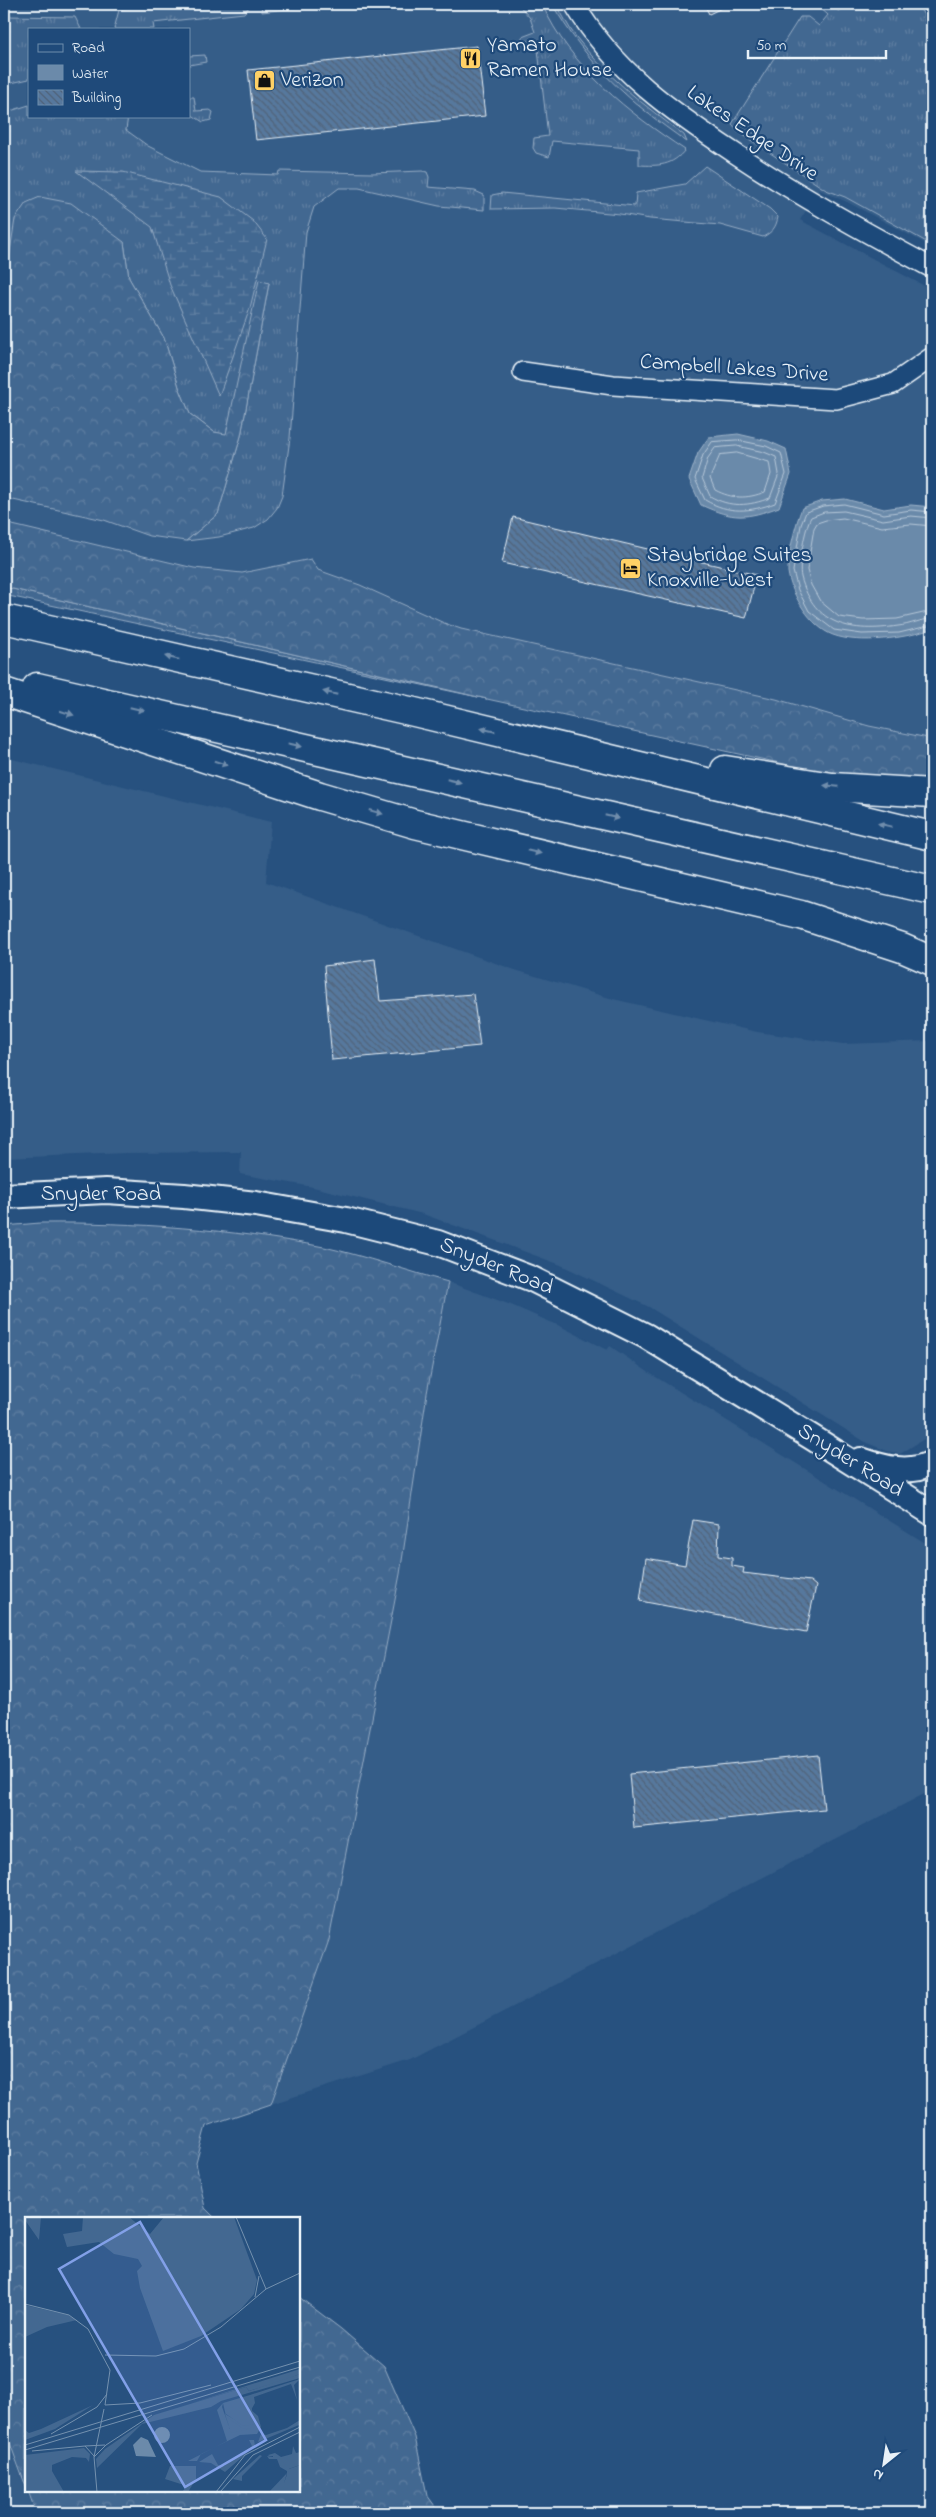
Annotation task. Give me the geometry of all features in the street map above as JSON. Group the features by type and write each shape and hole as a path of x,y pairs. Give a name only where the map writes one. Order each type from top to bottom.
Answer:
{"highway":[{"path":"4,620 520,738 932,836"},
{"path":"4,679 932,890"},
{"path":"4,692 320,796 396,818 801,915 902,948 932,961"},
{"path":"520,738 832,787 932,793"}],"street":[{"name":"Lakes Edge Drive","path":"574,4 602,46 648,91 711,137 822,209 932,268"},
{"name":"Campbell Lakes Drive","path":"523,372 613,385 836,399 893,384 932,357"},
{"name":"Snyder Road","path":"4,1196 106,1191 184,1196 256,1204 346,1220 438,1243 532,1279 592,1307 646,1336 932,1513"},
{"path":"836,1452 895,1469 920,1468 932,1463"}],"shaded area":[{"path":"4,4 932,4 932,247 847,202 819,190 800,220 932,290 932,741 869,726 776,699 461,629 360,585 318,570 311,559 242,573 194,568 4,523"},
{"path":"4,757 271,822 266,882 515,970 613,999 757,1032 843,1044 932,1041 932,1434 900,1454 867,1443 649,1307 561,1265 423,1214 313,1187 240,1174 241,1152 126,1153 4,1158"},
{"path":"448,1282 511,1305 562,1327 607,1350 610,1346 651,1374 932,1547 932,1790 410,2060 271,2104 329,1940 400,1574 427,1393"},
{"path":"4,2427 25,2492 36,2513 4,2513"}],"green space":[{"path":"152,4 250,4 244,13 153,23 154,28 114,28 119,10"},
{"path":"256,4 328,4 262,12 261,5"},
{"path":"518,4 542,4 568,48 603,87 643,120 685,150 670,162 653,165 639,165 639,149 552,141 549,157 536,153 533,148 534,138 548,136 537,41 522,41 522,37 535,32 530,18"},
{"path":"552,4 556,4 573,33 600,65 641,102 684,135 687,142 646,112 611,81 580,46"},
{"path":"820,4 833,4 838,11 849,4 917,4 932,28 932,245 845,197 826,190 740,133 732,124 800,17 808,17 819,26 828,15 819,7"},
{"path":"7,16 75,17 80,28 28,28 28,79 11,83 4,81 4,28"},
{"path":"205,55 206,62 190,65 190,56"},
{"path":"190,97 194,97 196,111 210,110 213,112 211,120 203,122 190,114"},
{"path":"28,105 28,118 128,118 126,130 148,146 200,172 278,175 279,171 427,172 429,177 428,187 475,191 484,195 484,210 439,206 359,188 339,188 314,207 306,232 290,438 282,496 277,508 268,519 254,528 219,537 186,541 218,514 241,436 269,283 238,383 226,435 214,432 190,414 179,387 164,338 129,278 124,242 6,269 4,291 4,113"},
{"path":"705,166 770,209 778,217 775,227 763,237 720,225 650,219 620,214 555,208 491,209 492,195 502,193 635,206 636,193 685,184"},
{"path":"76,171 123,172 221,197 253,221 267,239 250,308 219,396 170,285 152,227"},
{"path":"40,197 71,203 124,242 129,278 164,338 179,387 190,414 214,432 226,434 259,280 269,283 241,436 218,514 186,541 149,536 104,520 4,498 4,291 15,219 26,203"},
{"path":"4,523 194,568 242,573 311,559 318,570 360,585 461,629 776,699 869,726 928,738 932,741 932,779 839,776 487,699 4,587"},
{"path":"4,587 487,699 4,595"},
{"path":"76,1223 147,1225 218,1231 324,1247 448,1282 427,1393 400,1574 329,1940 271,2104 206,2126 196,2163 205,2208 214,2217 25,2217 25,2484 4,2427 4,1226"},
{"path":"300,2298 341,2329 384,2366 415,2437 427,2495 440,2513 36,2513 28,2492 300,2492"}],"water":[{"path":"738,434 768,441 786,449 791,474 779,507 758,514 740,516 722,513 701,505 689,479 698,453 709,437"},
{"path":"845,499 884,509 911,505 932,507 932,629 883,639 856,640 833,635 825,631 803,609 793,590 788,572 790,549 802,508 822,501"}],"building":[{"path":"704,4 730,4 709,14"},
{"path":"477,46 485,116 256,140 248,70"},
{"name":"Staybridge Suites Knoxville-West","path":"513,517 757,575 746,618 502,563"},
{"path":"375,959 380,1001 473,994 480,1046 332,1060 324,966"},
{"path":"693,1520 719,1524 718,1556 732,1558 732,1566 744,1568 743,1573 810,1581 816,1586 806,1632 640,1601 646,1558 685,1565"},
{"path":"818,1755 824,1809 634,1828 629,1774"}],"place":[{"name":"Yamato Ramen House","path":"471,59"},
{"name":"Verizon","path":"265,81"},
{"name":"Staybridge Suites Knoxville-West","path":"631,569"}]}
